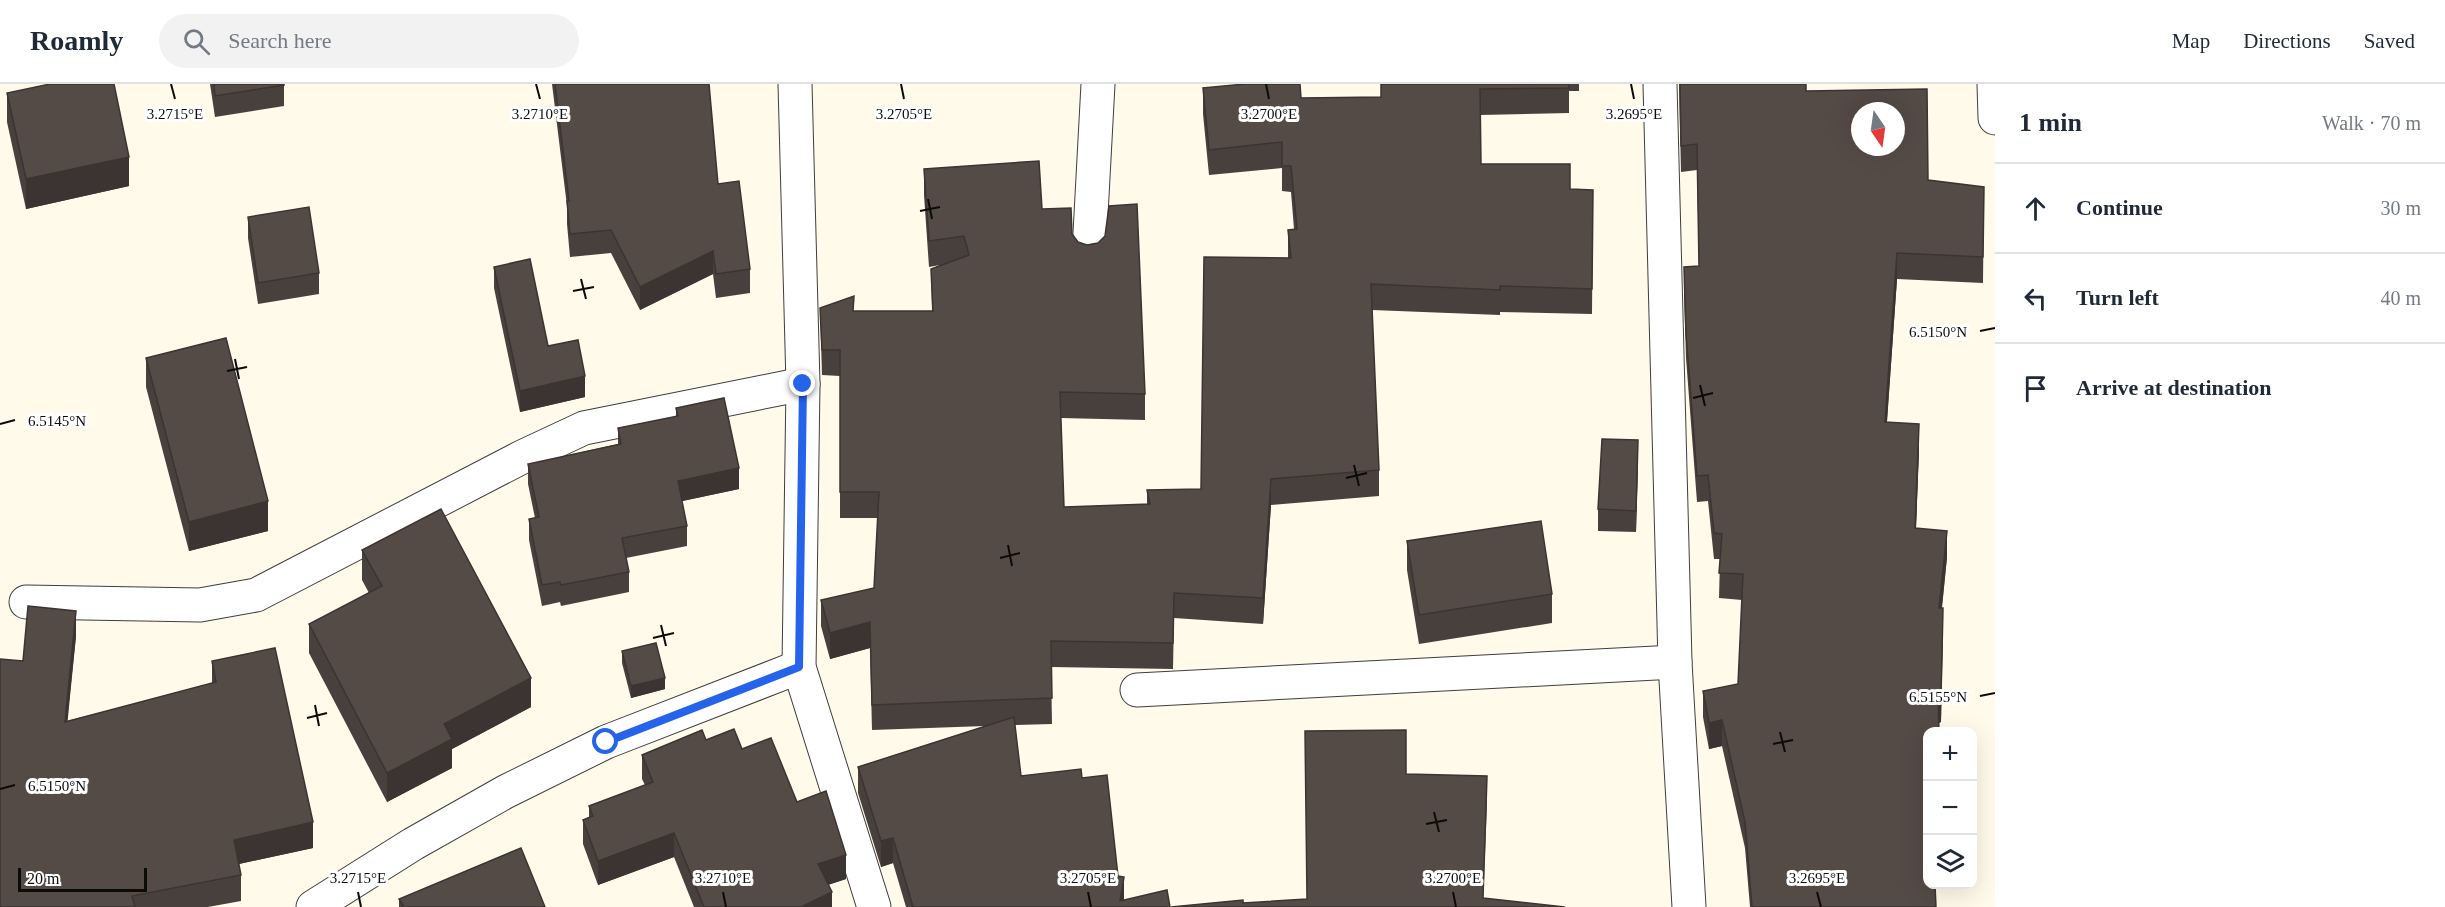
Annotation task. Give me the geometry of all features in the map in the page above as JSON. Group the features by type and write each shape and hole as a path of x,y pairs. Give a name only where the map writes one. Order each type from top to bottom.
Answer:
{"street":[{"path":"795,84 803,384 799,667 874,907"},
{"path":"1089,252 1098,84"},
{"path":"1660,84 1675,662 1689,907"},
{"path":"1994,84 1995,117"},
{"path":"26,602 200,605 256,595 524,456 584,428 803,384"},
{"path":"1137,690 1675,662"},
{"path":"313,907 423,839 505,792 606,742 799,667"}],"building":[{"path":"50,84 114,84 129,157 26,179 7,93"},
{"path":"214,84 284,84 284,85 215,96"},
{"path":"555,84 709,84 718,184 739,181 750,269 716,274 713,251 640,287 611,230 570,234 567,201 569,201"},
{"path":"1245,84 1300,84 1301,98 1381,97 1381,84 1569,84 1569,88 1480,89 1481,164 1570,164 1570,189 1593,190 1592,289 1500,286 1500,290 1371,284 1379,470 1271,479 1263,598 1174,593 1173,643 1051,641 1052,698 872,705 870,622 830,633 821,600 874,588 879,492 840,492 840,350 822,350 820,308 854,296 853,311 933,311 931,269 969,255 964,236 929,241 924,169 1039,161 1042,209 1071,208 1072,234 1078,242 1087,245 1098,243 1105,236 1109,206 1137,204 1145,394 1060,392 1064,507 1150,504 1147,490 1201,489 1204,257 1291,258 1288,230 1297,229 1291,166 1282,166 1282,142 1209,150 1203,88"},
{"path":"1680,84 1806,84 1806,91 1927,89 1928,180 1984,187 1983,257 1897,253 1885,422 1919,424 1915,528 1947,531 1939,608 1943,608 1941,696 1938,697 1939,727 1923,727 1923,889 1935,889 1936,907 1752,907 1745,822 1722,720 1709,723 1703,691 1738,684 1743,574 1719,573 1722,534 1714,533 1708,475 1697,476 1686,333 1684,267 1699,266 1697,144 1681,146"},
{"path":"309,207 319,273 258,283 248,217"},
{"path":"530,259 548,346 578,340 585,376 520,391 494,267"},
{"path":"226,338 268,501 189,522 146,358"},
{"path":"724,398 739,468 678,481 687,526 622,538 629,572 561,585 560,582 542,585 529,519 539,517 528,464 621,444 618,428 678,416 676,408"},
{"path":"1602,439 1638,440 1636,511 1598,509"},
{"path":"441,509 531,678 444,724 452,739 387,773 309,624 382,586 362,550"},
{"path":"1541,521 1552,594 1419,615 1407,541"},
{"path":"28,606 76,611 65,722 216,682 212,661 275,648 313,822 234,840 241,875 132,896 135,907 0,907 0,659 23,661"},
{"path":"656,643 665,678 631,686 622,651"},
{"path":"1014,717 1021,776 1081,769 1082,778 1107,775 1118,876 1124,877 1120,901 1167,890 1170,907 913,907 893,838 881,841 858,767"},
{"path":"734,729 742,749 771,738 797,802 826,791 846,855 818,864 832,892 801,907 704,907 674,833 598,861 583,820 593,816 589,806 653,782 642,755 702,730 706,740"},
{"path":"1406,730 1406,774 1487,776 1483,898 1565,907 1171,907 1243,900 1243,903 1307,899 1305,731"},
{"path":"521,848 545,907 404,907 399,899"}],"route":[{"path":"606,742 799,667 803,384"}]}
